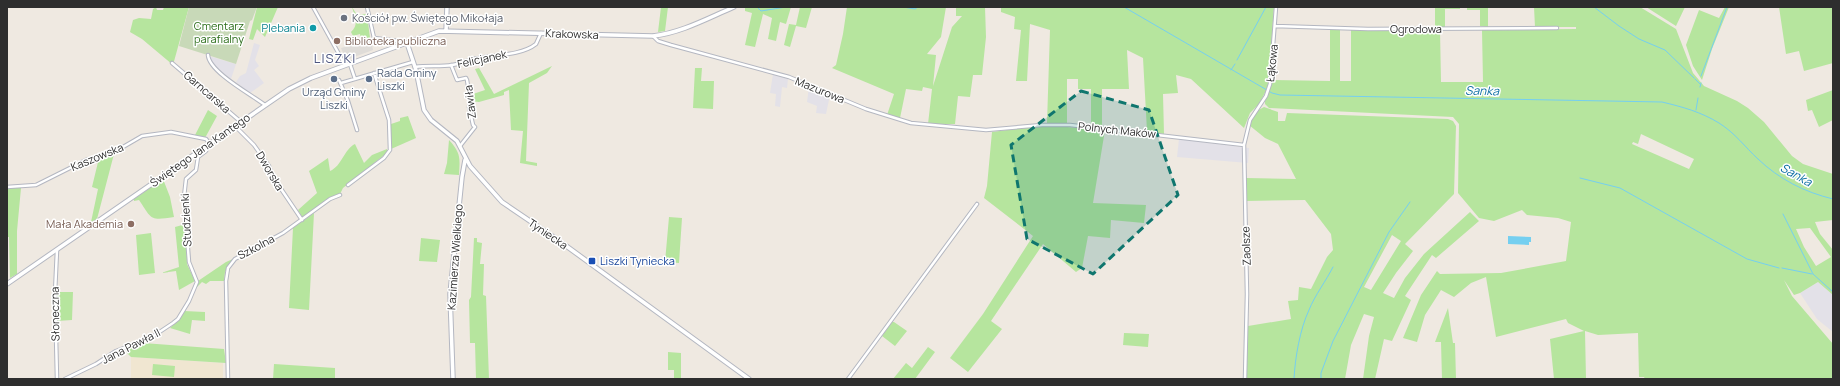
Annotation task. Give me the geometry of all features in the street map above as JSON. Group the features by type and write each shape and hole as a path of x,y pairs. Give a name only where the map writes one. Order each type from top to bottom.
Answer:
{"main road":[{"path":"446,31 447,7"},
{"name":"Krakowska","path":"406,43 432,33 446,31 653,36 681,30 734,7"},
{"name":"Świętego Jana Kantego","path":"7,284 296,85 406,43"},
{"name":"Tyniecka","path":"406,43 415,67 424,110 431,120 460,146 465,160 487,187 513,210 558,240 749,379"},
{"name":"Kazimierza Wielkiego","path":"453,379 450,294 463,166 465,160"}],"street":[{"path":"313,7 355,79"},
{"name":"Łąkowa","path":"1253,114 1266,96 1269,87 1276,7"},
{"path":"368,8 374,38 399,41 401,45"},
{"name":"Ogrodowa","path":"1275,26 1376,29 1557,28"},
{"name":"Felicjanek","path":"415,67 421,65 451,66 533,47 539,40 541,33"},
{"name":"Mazurowa","path":"653,36 658,41 670,45 789,77 866,109 911,123 990,130"},
{"path":"208,55 215,68 265,105"},
{"path":"357,130 340,82 413,62"},
{"name":"Garncarska","path":"172,63 241,122"},
{"name":"Zawiła","path":"451,66 456,79 466,78 467,80 470,98 469,107 473,125 475,127 460,146"},
{"path":"348,185 384,158 390,150 389,120 374,73"},
{"name":"Zaolsze","path":"1245,379 1247,294 1244,145 1247,126 1253,114"},
{"name":"Polnych Maków","path":"990,130 1042,125 1070,125 1244,145"},
{"name":"Dworska","path":"235,126 254,145 269,166 273,177 302,220"},
{"name":"Kaszowska","path":"7,187 24,187 40,183 86,160 111,154 142,136 171,132 206,139 210,144"},
{"name":"Studzienki","path":"197,281 189,262 184,185 187,177 196,170 198,157 206,151 210,144"},
{"name":"Szkolna","path":"228,379 226,281 228,268 235,259 262,245 302,220 330,199 340,195"},
{"path":"848,379 977,204"},
{"name":"Słoneczna","path":"57,250 55,293 57,379"},
{"name":"Jana Pawła II","path":"64,379 96,364 116,351 152,337 173,323 178,319 189,301 197,281"}],"highlighted area":[{"path":"1081,91 1149,110 1178,195 1093,274 1027,239 1011,145"}],"shaded area":[{"path":"371,40 373,50 346,60 341,48"},
{"path":"254,43 260,45 255,60 259,66 254,70 264,83 250,93 236,82 240,76 246,73"},
{"path":"209,56 236,64 231,79 216,68"},
{"path":"773,74 788,79 787,88 782,87 780,107 775,106 776,94 770,93"},
{"path":"809,87 830,95 826,114 816,113 817,106 807,102"},
{"path":"1179,139 1249,148 1248,163 1177,157"},
{"path":"1818,282 1833,295 1833,332 1817,319 1800,293"},
{"path":"131,357 223,363 223,379 131,379"}],"green space":[{"path":"156,7 157,10 163,10 164,7 189,7 173,65 142,39 130,32 133,20 139,18 151,19 153,9"},
{"name":"Cmentarz parafialny","path":"189,7 257,7 252,20 250,21 236,64 179,46"},
{"path":"257,7 278,7 265,37 257,29 253,40 249,39"},
{"path":"352,7 357,15 367,14 370,38 361,39 360,34 353,36 351,32 356,23"},
{"path":"661,7 668,7 665,31 658,32"},
{"path":"745,7 791,7 786,24 780,22 776,41 768,39 772,18 763,14 755,47 745,45 752,13 745,11"},
{"path":"800,7 812,7 806,28 796,26 790,47 784,45 789,24 796,25"},
{"path":"847,7 946,7 941,37 927,54 936,55 933,86 952,27 962,16 956,16 956,7 985,7 986,37 982,75 973,75 970,97 958,96 955,124 928,124 932,89 923,87 922,91 906,89 900,118 887,115 894,94 832,68 836,65"},
{"path":"1001,7 1274,7 1268,87 1259,104 1250,113 1244,128 1191,79 1176,75 1178,93 1163,94 1164,134 1147,131 1143,58 1127,50 1129,89 1102,89 1102,127 1091,125 1091,89 1078,89 1078,79 1067,79 1067,123 1047,123 1050,30 1030,24 1027,81 1016,81 1021,30 1014,29 1015,17 1001,12"},
{"path":"1435,7 1460,7 1460,9 1445,9 1445,27 1435,27"},
{"path":"1467,7 1488,7 1488,27 1480,26 1480,10 1467,10"},
{"path":"1534,7 1640,7 1676,29 1693,73 1704,86 1737,101 1748,108 1764,122 1792,156 1803,164 1833,174 1833,220 1815,222 1820,234 1833,250 1833,295 1818,282 1794,295 1784,280 1792,296 1833,344 1833,379 1645,379 1644,377 1639,377 1638,333 1598,335 1585,331 1586,379 1554,379 1550,339 1584,331 1568,323 1566,319 1496,337 1486,277 1471,283 1454,297 1441,290 1425,315 1417,342 1403,338 1421,295 1437,271 1440,274 1501,273 1566,261 1571,222 1558,218 1527,215 1522,210 1494,221 1479,218 1458,193 1459,124 1453,117 1269,108 1265,104 1265,101 1273,80 1330,81 1330,29 1340,29 1340,81 1351,81 1351,30 1440,30 1441,82 1483,82 1482,30 1576,29 1576,27 1535,27","holes":["1641,134 1694,159 1689,169 1632,144 1633,142 1638,144","1810,228 1831,257 1816,266 1804,247 1796,229"]},
{"path":"1646,7 1685,7 1676,26"},
{"path":"1725,7 1729,7 1712,49 1702,80 1693,66 1686,45 1699,10 1719,18"},
{"path":"1779,7 1833,7 1833,63 1804,71 1799,51 1786,54"},
{"path":"552,66 547,73 529,83 526,161 537,163 537,166 520,163 523,131 511,130 509,90 504,92 504,95 479,102 471,101 470,95 485,90 475,69 479,68 494,94"},
{"path":"695,68 702,68 701,81 714,81 713,109 693,108"},
{"path":"1833,90 1833,120 1819,127 1812,110 1808,111 1806,100"},
{"path":"1264,107 1278,112 1278,121 1285,121 1287,113 1448,119 1453,121 1456,126 1454,194 1405,244 1413,251 1383,293 1394,298 1405,278 1424,254 1470,212 1479,221 1436,258 1432,255 1405,296 1411,300 1392,341 1384,339 1375,379 1363,379 1369,336 1374,317 1364,314 1351,345 1345,379 1246,379 1248,326 1291,319 1288,301 1298,300 1299,287 1311,289 1327,257 1333,250 1331,234 1305,200 1246,201 1246,178 1296,179 1278,144 1265,138 1249,125 1255,112","holes":["1392,235 1401,241 1371,290 1364,287"]},
{"path":"208,110 217,116 205,138 195,135"},
{"path":"408,116 416,138 391,149 391,124 400,121 400,118"},
{"path":"1055,126 1105,130 1093,203 1146,205 1144,223 1111,220 1110,238 1088,236 1082,268 1076,272 1043,244 991,321 1002,329 968,372 950,358 983,314 1033,236 984,198 987,186 992,132"},
{"path":"449,140 458,152 460,164 459,175 444,174 447,163"},
{"path":"355,144 364,163 372,155 387,149 388,152 343,188 340,194 332,197 305,217 302,217 298,210 317,193 309,171 328,158 330,171 334,169 351,146"},
{"path":"114,154 97,219 91,222 98,189 92,187 99,158"},
{"path":"163,179 170,197 174,217 160,219 149,215 139,200 134,201 134,199"},
{"path":"7,188 21,188 17,231 17,274 10,278 9,237 7,237"},
{"path":"314,213 309,310 289,308 293,228"},
{"path":"669,217 682,218 679,263 665,262"},
{"path":"186,224 187,264 195,281 179,290 176,271 161,273 179,267 175,227"},
{"path":"151,233 155,273 139,275 136,235"},
{"path":"421,238 440,240 437,262 419,261"},
{"path":"474,238 477,238 477,242 482,243 480,264 484,264 483,295 486,296 489,379 476,379 475,343 470,343 469,300 471,297"},
{"path":"233,259 225,272 224,281 210,281 206,284 202,282 196,288 198,281"},
{"path":"56,292 73,292 72,320 57,321"},
{"path":"1448,308 1453,343 1455,343 1456,379 1442,379 1441,342 1435,342"},
{"path":"184,311 205,312 205,321 192,320 190,334 170,328"},
{"path":"892,322 907,331 895,346 882,336"},
{"path":"1124,333 1149,334 1148,347 1123,345"},
{"path":"143,343 224,349 226,363 131,357 127,353 126,348"},
{"path":"928,347 935,352 915,379 893,379 906,363 912,368"},
{"path":"668,352 681,353 681,379 674,379 674,370 668,370"},
{"path":"153,364 175,366 174,377 152,375"},
{"path":"274,364 335,368 335,379 273,379"}],"water":[{"path":"1508,236 1531,237 1531,242 1529,242 1529,245 1508,244"}],"waterway":[{"path":"757,7 761,11 786,7"},
{"path":"903,7 915,9 918,7"},
{"name":"Sanka","path":"1124,7 1272,93 1280,95 1662,102 1692,110 1725,127 1766,166 1783,179 1802,189 1833,199"},
{"path":"1237,60 1266,7"},
{"path":"1594,7 1639,39 1665,50 1694,78"},
{"path":"1701,76 1727,7"},
{"name":"Sanka","path":"1231,70 1235,64"},
{"path":"1695,79 1700,84"},
{"path":"1700,87 1701,83"},
{"path":"1696,110 1698,98"},
{"path":"1580,178 1620,188 1747,259 1779,268"},
{"path":"1321,379 1321,373 1333,341 1389,232 1410,202"},
{"path":"1783,214 1813,274 1833,292"},
{"path":"1294,379 1298,344 1303,326 1314,299 1333,267"},
{"path":"1782,268 1812,274"}],"place":[{"name":"Kościół pw. Świętego Mikołaja","path":"344,18"},
{"name":"Plebania","path":"313,28"},
{"name":"Biblioteka publiczna","path":"337,41"},
{"name":"Urząd Gminy Liszki","path":"334,79"},
{"name":"Rada Gminy Liszki","path":"369,79"},
{"name":"Mała Akademia","path":"131,224"},
{"name":"Liszki Tyniecka","path":"592,261"}],"district":[{"name":"LISZKI","path":"335,58"}]}
